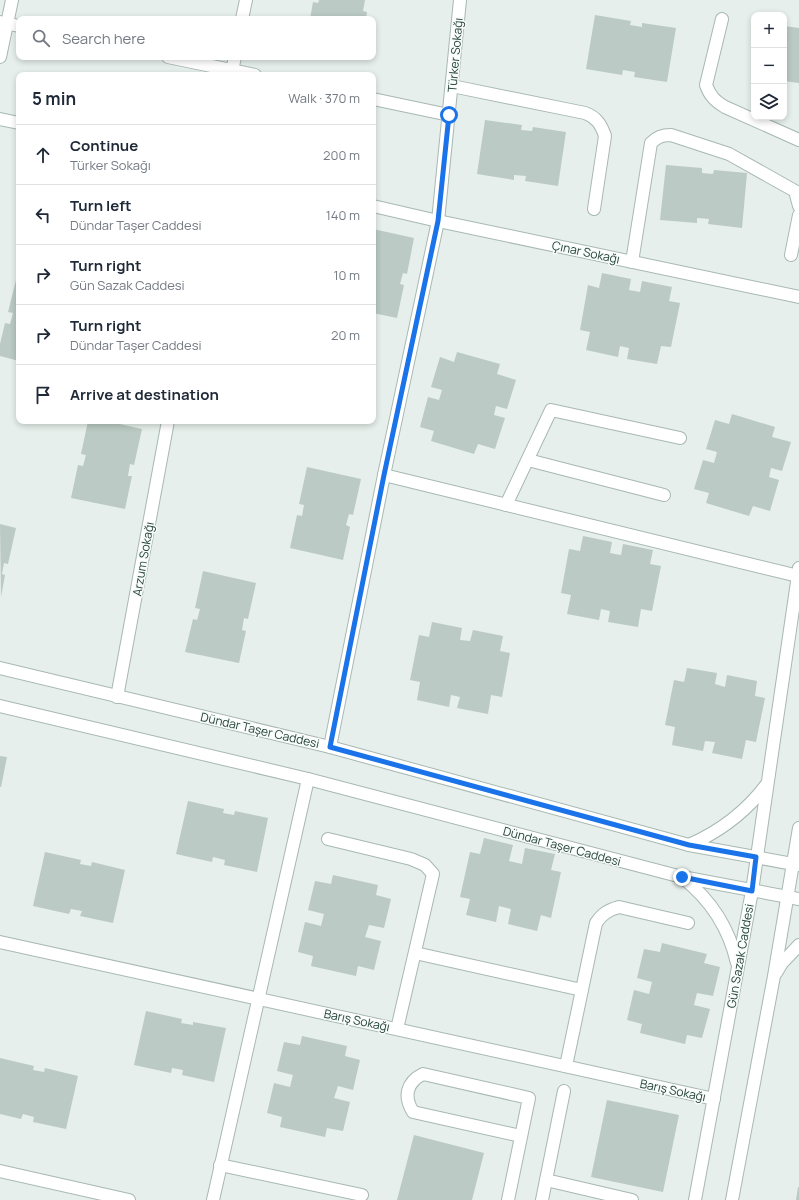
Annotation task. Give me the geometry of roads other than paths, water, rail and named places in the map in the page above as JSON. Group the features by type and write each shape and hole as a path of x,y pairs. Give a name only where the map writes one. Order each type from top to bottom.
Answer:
{"street":[{"path":"0,58 9,24 12,0"},
{"path":"243,16 246,0"},
{"name":"Türker Sokağı","path":"330,747 384,475 438,221 460,0"},
{"path":"722,19 706,85 709,93 724,107 799,140"},
{"path":"180,60 228,72"},
{"path":"232,72 234,60"},
{"path":"452,86 585,112 598,120 605,136 594,209"},
{"path":"376,101 449,115"},
{"path":"0,119 16,122"},
{"path":"632,262 651,144 655,139 662,135 672,135 729,154 795,191 799,206"},
{"name":"Çınar Sokağı","path":"376,207 799,297"},
{"path":"791,255 799,215"},
{"path":"506,505 551,410 680,438"},
{"name":"Arzum Sokağı","path":"118,697 167,424"},
{"path":"528,460 664,495"},
{"path":"384,475 506,505 798,572"},
{"name":"Gün Sazak Caddesi","path":"695,1200 752,891 798,572"},
{"name":"Dündar Taşer Caddesi","path":"0,668 330,747 689,845 796,864"},
{"name":"Dündar Taşer Caddesi","path":"0,706 308,780 682,877 793,898"},
{"path":"213,1200 308,780"},
{"path":"689,845 718,831 732,821 745,810 768,783"},
{"path":"732,1200 774,976 793,898 799,828"},
{"path":"328,839 411,859 425,865 433,874 397,1029"},
{"path":"682,877 707,900 717,914 727,931 734,948 738,967"},
{"path":"566,1066 596,924 606,912 619,907 688,923"},
{"name":"Barış Sokağı","path":"0,942 714,1099"},
{"path":"774,976 782,963 799,945"},
{"path":"415,953 582,990"},
{"path":"508,1200 529,1098 423,1074 410,1084 407,1098 409,1106 413,1112 521,1136"},
{"path":"542,1200 564,1091"},
{"path":"220,1165 362,1195"},
{"path":"0,1171 130,1200"},
{"path":"546,1180 632,1200"}]}
